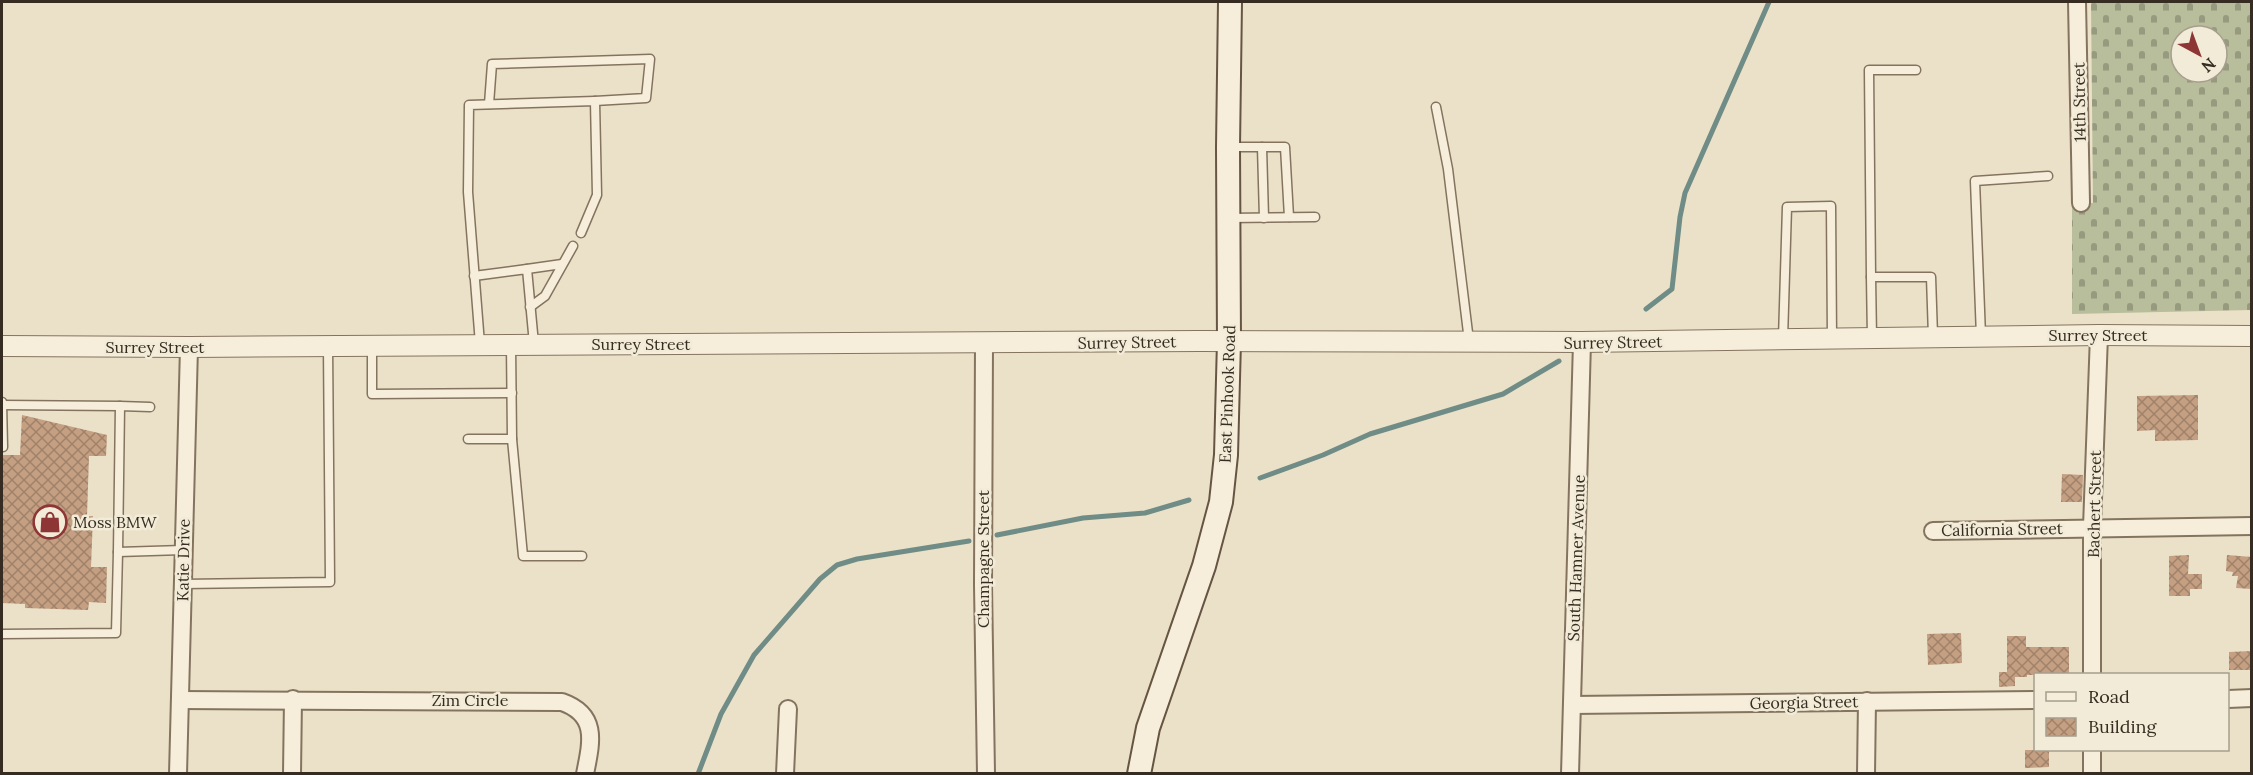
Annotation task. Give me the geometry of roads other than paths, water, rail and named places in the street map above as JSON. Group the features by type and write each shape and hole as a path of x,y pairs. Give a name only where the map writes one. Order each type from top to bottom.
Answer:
{"main road":[{"name":"East Pinhook Road","path":"1139,774 1148,728 1217,522 1226,455 1229,341 1230,2"}],"street":[{"name":"14th Street","path":"2077,2 2081,203"},
{"name":"Surrey Street","path":"2,346 984,344 1229,341 1582,342 2099,334 2252,336"},
{"name":"Bachert Street","path":"2092,673 2092,527 2099,334"},
{"name":"South Hamner Avenue","path":"1570,774 1582,342"},
{"name":"Champagne Street","path":"984,344 983,585 986,774"},
{"name":"Katie Drive","path":"178,774 189,347"},
{"name":"California Street","path":"1933,531 2252,526"},
{"path":"2229,699 2252,698"},
{"path":"292,774 293,699"},
{"name":"Zim Circle","path":"180,700 562,702 580,712 591,732 591,746 585,774"},
{"name":"Georgia Street","path":"1572,705 2034,700"},
{"path":"1866,774 1867,701"},
{"path":"785,774 788,709"},
{"path":"2092,751 2092,774"}],"lane":[{"path":"480,345 468,192 469,105 595,102 646,98 650,59 492,64 489,104"},
{"path":"1872,338 1869,70 1916,70"},
{"path":"581,232 597,195 595,102"},
{"path":"1436,107 1448,169 1469,342"},
{"path":"1228,147 1285,147 1289,217"},
{"path":"1262,147 1264,218"},
{"path":"1981,336 1975,181 2048,176"},
{"path":"1783,339 1787,207 1832,206 1832,338"},
{"path":"1228,219 1315,217"},
{"path":"530,307 545,296 573,246"},
{"path":"474,276 562,264"},
{"path":"527,269 534,345"},
{"path":"1871,277 1931,277 1933,337"},
{"path":"183,584 330,582 328,345"},
{"path":"372,345 372,394 512,393"},
{"path":"511,345 512,440 524,556 582,556"},
{"path":"3,447 2,403 150,407"},
{"path":"2,633 116,633 120,406"},
{"path":"468,439 512,440"},
{"path":"118,552 183,550"}],"waterway":[{"path":"1646,309 1672,289 1685,193 1769,2"},
{"path":"1260,478 1323,455 1370,434 1503,394 1559,361"},
{"path":"997,535 1083,518 1145,513 1189,500"},
{"path":"698,774 721,714 754,655 820,579 837,565 857,559 969,541"}],"place":[{"name":"Moss BMW","path":"50,522"}]}
